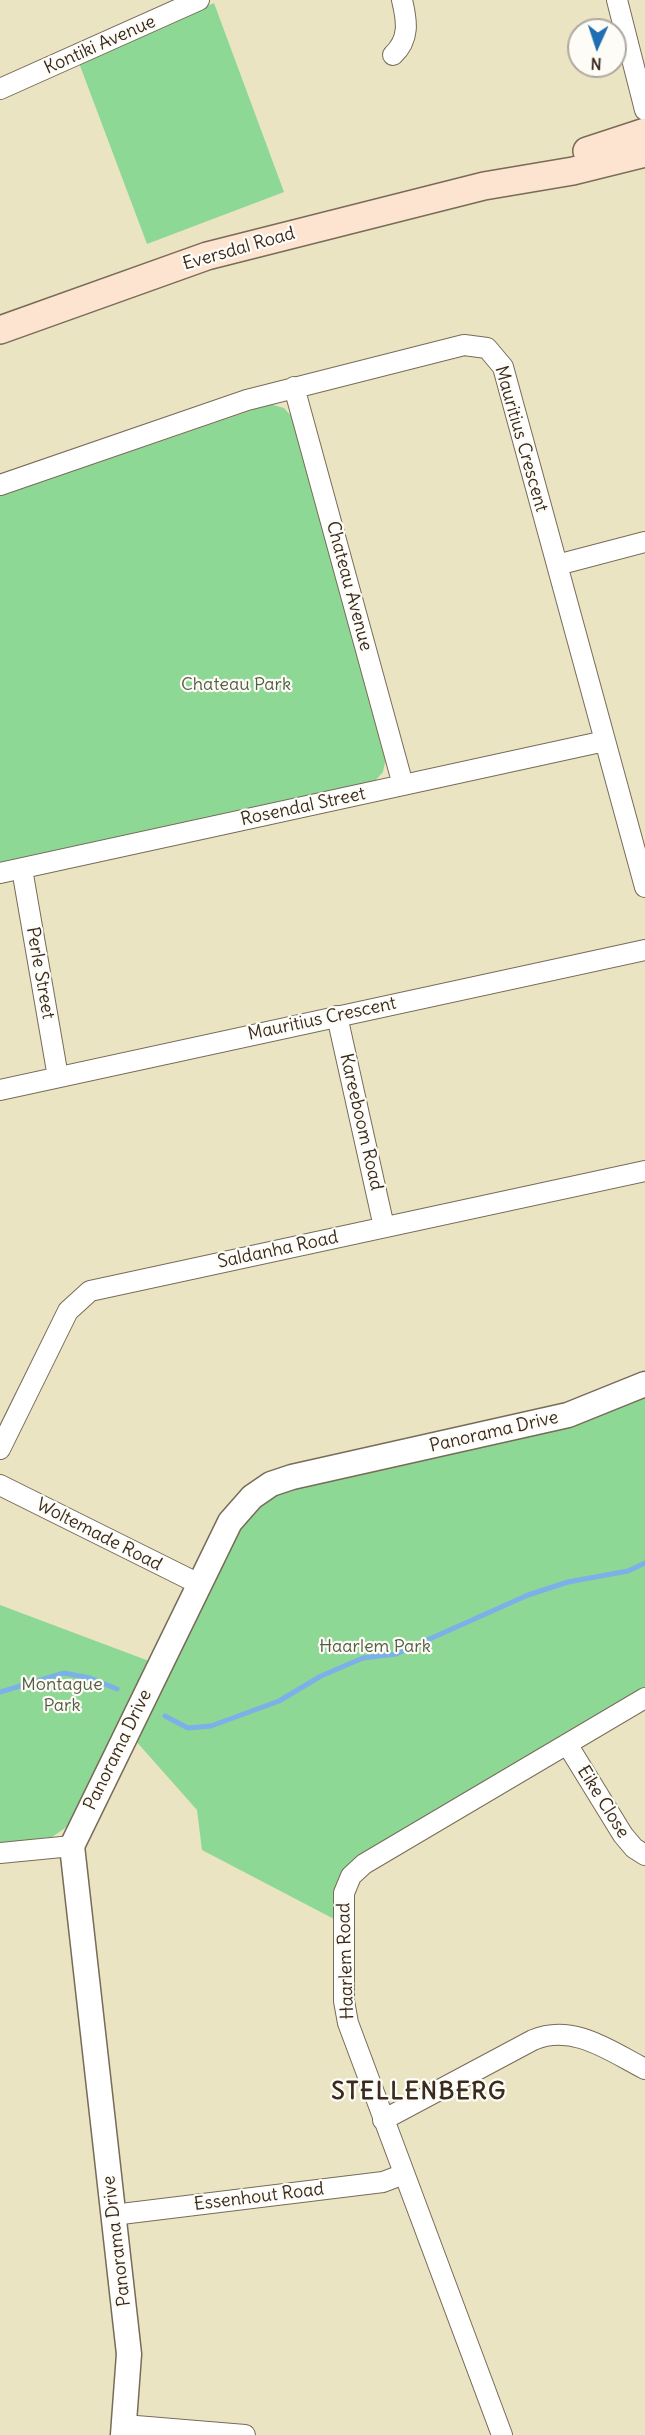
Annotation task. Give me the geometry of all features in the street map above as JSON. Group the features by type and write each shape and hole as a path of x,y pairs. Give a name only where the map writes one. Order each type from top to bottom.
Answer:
{"main road":[{"name":"Eversdal Road","path":"0,330 207,256 484,186 645,132"},
{"name":"Eversdal Road","path":"484,186 573,171 645,153"}],"street":[{"name":"Kontiki Avenue","path":"0,89 199,0"},
{"path":"393,55 401,45 407,31 402,0"},
{"path":"617,0 645,110"},
{"name":"Mauritius Crescent","path":"0,486 210,412 294,387 464,345 487,348 503,367 645,887"},
{"name":"Chateau Avenue","path":"294,387 403,785"},
{"path":"557,565 645,542"},
{"name":"Rosendal Street","path":"0,873 605,741"},
{"name":"Perle Street","path":"22,869 58,1077"},
{"name":"Mauritius Crescent","path":"0,1090 645,950"},
{"name":"Kareeboom Road","path":"337,1016 384,1227"},
{"name":"Saldanha Road","path":"0,1449 68,1311 82,1296 99,1288 645,1171"},
{"name":"Panorama Drive","path":"124,2430 129,2354 72,1846 199,1584 236,1513 252,1497 271,1484 292,1477 568,1415 645,1384"},
{"name":"Woltemade Road","path":"0,1485 199,1584"},
{"name":"Haarlem Road","path":"502,2435 352,2038 345,2012 342,1901 347,1884 364,1864 645,1698"},
{"name":"Eike Close","path":"567,1744 623,1835 634,1848 645,1854"},
{"path":"0,1853 72,1846"},
{"path":"383,2120 533,2040 552,2034 577,2036 645,2069"},
{"name":"Essenhout Road","path":"113,2215 383,2182 404,2174"},
{"path":"124,2430 245,2435"}],"green space":[{"path":"214,3 284,192 147,244 79,63"},
{"name":"Chateau Park","path":"270,404 284,408 293,418 386,758 383,772 374,782 0,863 0,496"},
{"name":"Haarlem Park","path":"645,1397 645,1688 358,1859 335,1891 334,1919 202,1850 197,1810 135,1740 241,1526 252,1514 276,1495 291,1488 579,1423"},
{"name":"Montague Park","path":"0,1605 149,1661 68,1826 52,1837 0,1843"}],"waterway":[{"path":"165,1716 188,1728 211,1726 279,1701 321,1676 363,1658 396,1654 528,1595 568,1582 628,1571 645,1563"},
{"path":"0,1692 64,1673 90,1678 117,1689"}],"district":[{"name":"STELLENBERG","path":"419,2092"}]}
